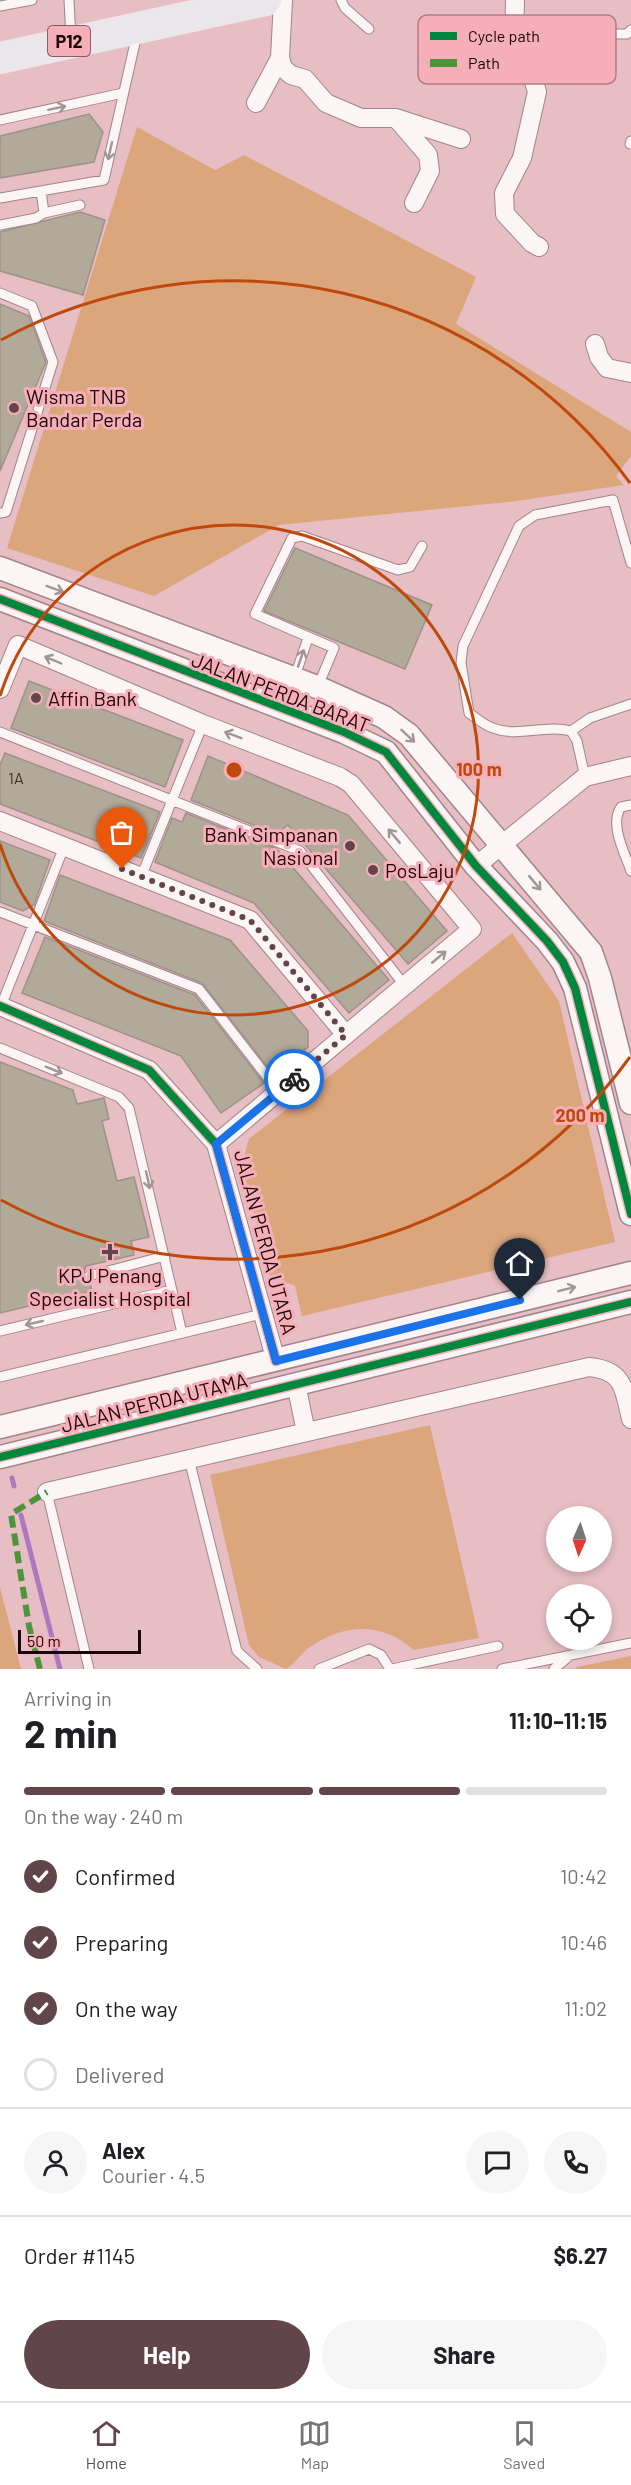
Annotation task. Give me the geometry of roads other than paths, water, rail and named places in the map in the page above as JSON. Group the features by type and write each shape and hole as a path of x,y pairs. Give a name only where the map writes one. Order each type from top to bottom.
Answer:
{"main road":[{"name":"P12","path":"0,58 139,27 181,13 257,1"}],"street":[{"path":"515,0 515,15"},
{"path":"257,1 283,68 291,75 305,80 326,103 361,118 396,118 461,138"},
{"path":"256,103 280,58"},
{"path":"535,84 537,92 522,158 504,193 505,214 532,243 539,247"},
{"path":"396,118 428,155 430,171 414,203"},
{"path":"595,344 599,357 608,369 631,373"},
{"name":"JALAN PERDA BARAT","path":"0,568 317,687 384,717 409,735 591,952 600,978 631,1103"},
{"name":"JALAN PERDA BARAT","path":"0,599 344,732 386,752 476,866 547,941 563,962 575,988 631,1214"},
{"path":"0,689 18,645 351,784 472,929 216,1144"},
{"path":"344,732 357,705"},
{"path":"476,866 585,777 631,766"},
{"path":"0,820 250,920 346,1035"},
{"name":"JALAN PERDA UTARA","path":"0,1006 149,1070 216,1144 276,1361"},
{"name":"JALAN PERDA UTAMA","path":"0,1426 276,1361 631,1272"},
{"name":"JALAN PERDA UTAMA","path":"0,1456 631,1302"},
{"path":"46,1492 589,1367 603,1368 616,1375 623,1387 631,1419"},
{"path":"296,1384 306,1432"}],"lane":[{"path":"0,6 32,0"},
{"path":"69,0 71,41"},
{"path":"340,0 345,8 369,29"},
{"path":"0,198 104,180 139,27"},
{"path":"616,34 627,34 631,30"},
{"path":"0,120 123,93"},
{"path":"41,192 44,213"},
{"path":"0,225 36,218 44,213 80,205"},
{"path":"0,293 32,306 53,362 6,512 0,513"},
{"path":"585,777 577,741 571,731 556,727 510,732 492,728 469,713 461,663 463,646 519,526 535,516 613,500 631,563"},
{"path":"317,687 334,648 255,614 292,538 302,536 398,570 410,567 422,546"},
{"path":"294,679 308,638"},
{"path":"571,731 590,718 631,704"},
{"path":"141,877 203,724"},
{"path":"0,732 300,851 405,986"},
{"path":"631,805 621,807 616,813 616,826 631,872"},
{"path":"0,1006 64,847"},
{"path":"0,912 199,989 279,1092"},
{"path":"0,1048 119,1097 129,1107 182,1333"},
{"path":"88,1276 165,1256"},
{"path":"0,1331 172,1290"},
{"path":"0,1377 262,1314"},
{"path":"189,1459 237,1651 257,1669"},
{"path":"46,1492 89,1669"},
{"path":"502,1669 631,1643"},
{"path":"319,1669 369,1649 381,1655 391,1669 498,1646"},
{"path":"554,1669 570,1656"}],"waterway":[{"path":"12,1478 14,1486"},
{"path":"21,1515 60,1669"}],"place":[{"name":"Wisma TNB Bandar Perda","path":"14,408"},
{"name":"Affin Bank","path":"36,698"},
{"name":"Bank Simpanan Nasional","path":"350,846"},
{"name":"PosLaju","path":"373,870"},
{"name":"KPJ Penang Specialist Hospital","path":"110,1252"}]}
